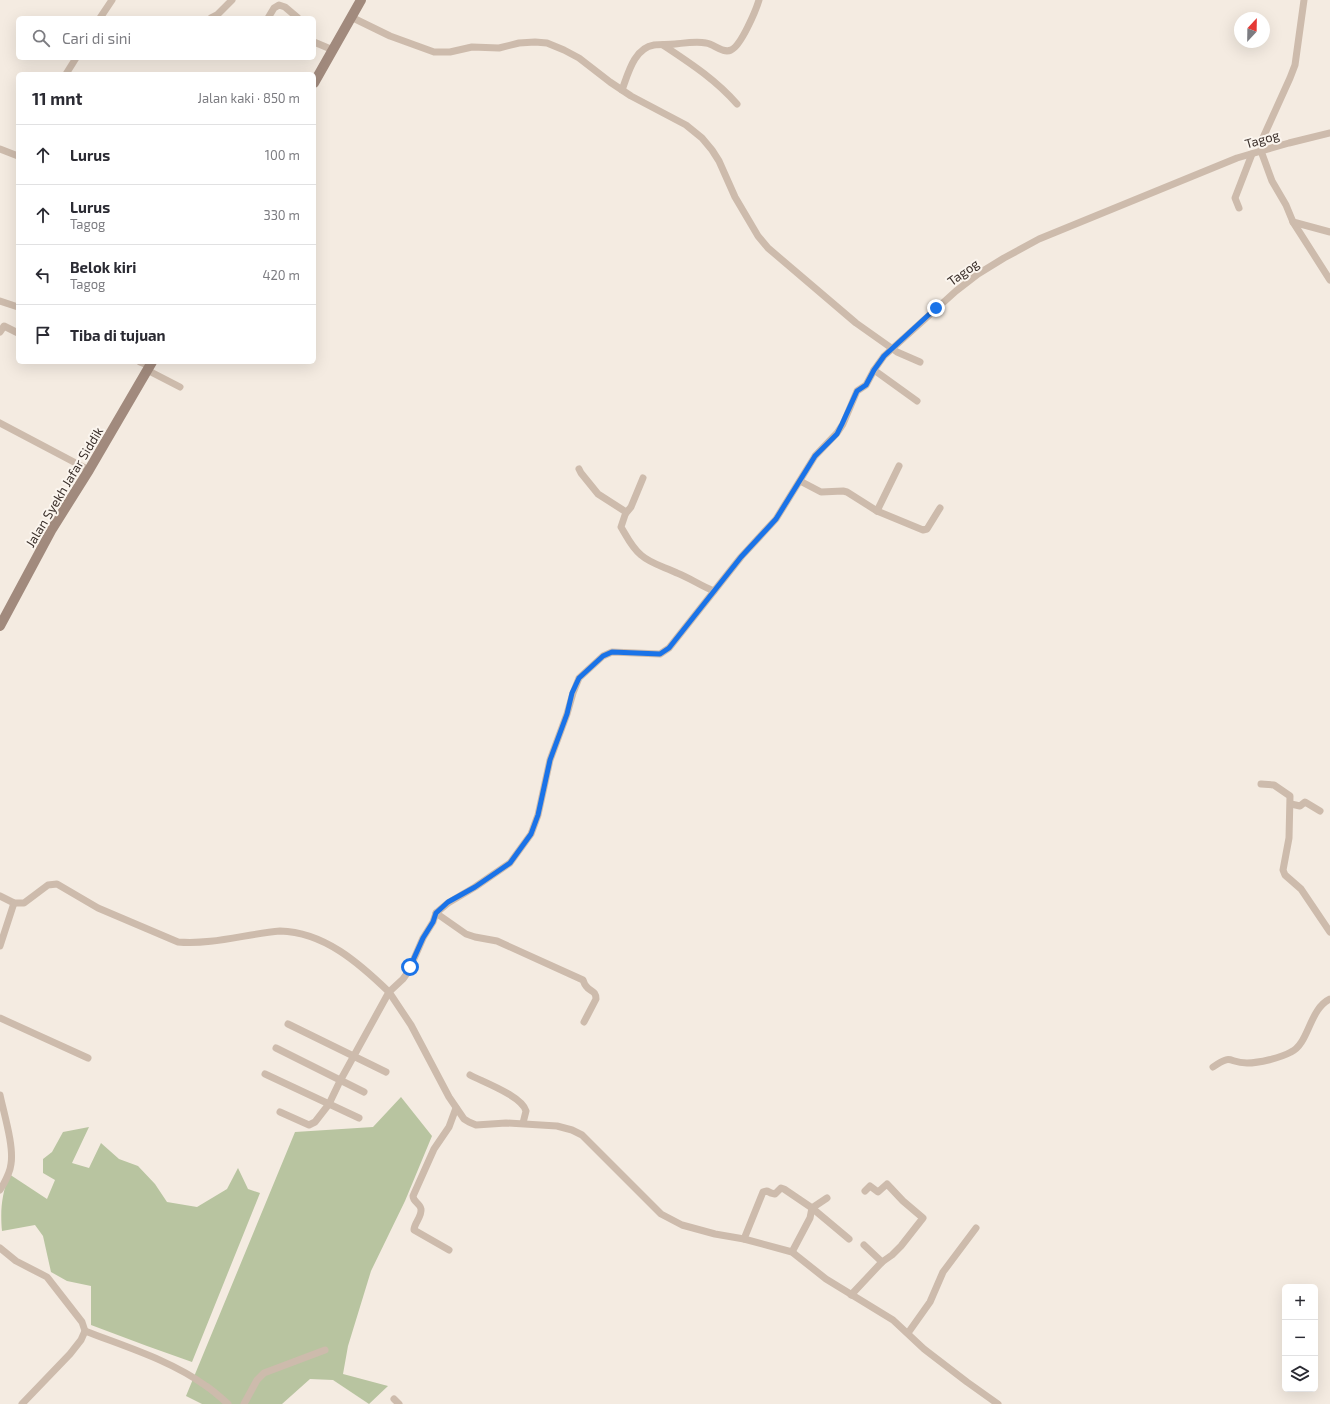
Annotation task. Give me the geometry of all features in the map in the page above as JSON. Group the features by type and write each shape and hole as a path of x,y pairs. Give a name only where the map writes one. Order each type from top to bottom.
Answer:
{"main road":[{"path":"316,80 361,0"},
{"name":"Jalan Syekh Jafar Siddik","path":"0,626 41,548 150,366"}],"street":[{"path":"101,16 112,0"},
{"path":"215,16 232,0"},
{"path":"622,90 636,57 646,48 654,45 705,42 722,50 731,50 740,41 759,0"},
{"path":"1304,0 1295,65 1262,140 1261,151 1272,181 1286,205 1293,222 1330,280"},
{"path":"269,16 274,8 279,5 285,7 296,16"},
{"path":"351,17 390,36 434,52 450,52 472,47 499,48 526,42 535,42 547,43 579,58 622,90 686,125 702,138 719,161 734,197 758,236 768,248 856,323 892,349 920,362"},
{"path":"316,43 333,50"},
{"path":"662,45 709,76 737,104"},
{"path":"67,72 75,60"},
{"name":"Tagog","path":"436,913 448,902 475,887 510,863 531,834 538,815 550,760 567,714 572,693 579,678 603,656 612,652 660,654 665,652 672,645 714,591 776,519 815,456 837,434 857,391 866,385 874,370 892,349 956,291 978,274 1023,247 1183,180 1252,154 1330,133"},
{"path":"0,149 16,155"},
{"path":"1240,208 1235,198 1252,154"},
{"path":"1293,222 1330,232"},
{"path":"0,301 16,306"},
{"path":"0,332 4,326 16,332"},
{"path":"150,366 180,387"},
{"path":"874,370 916,401"},
{"path":"0,423 89,470"},
{"path":"877,511 899,466"},
{"path":"579,469 598,494 626,513"},
{"path":"643,478 621,527 632,545 646,559 714,591"},
{"path":"800,482 821,492 847,492 877,511 919,529 925,530 940,508"},
{"path":"1261,784 1274,785 1290,796 1289,838 1282,870 1301,889 1330,932"},
{"path":"1291,804 1300,806 1305,802 1320,811"},
{"path":"0,896 14,903 24,903 48,885 57,884 98,908 178,942 187,943 210,941 280,931 298,933 318,939 335,948 356,963 389,992 411,1025 456,1108 464,1119 476,1125 523,1123 557,1126 572,1130 582,1135 661,1214 682,1225 792,1252 826,1279 894,1320 930,1354 998,1404"},
{"path":"0,944 14,903"},
{"path":"280,1112 309,1125 315,1122 329,1104 389,992 408,972 436,913 466,934 475,937 497,940 583,980 587,987 594,991 596,995 596,999 584,1022"},
{"path":"1213,1067 1227,1059 1244,1063 1252,1063 1293,1052 1301,1043 1315,1014 1330,999"},
{"path":"0,1018 88,1058"},
{"path":"288,1024 386,1072"},
{"path":"276,1048 364,1092"},
{"path":"265,1074 359,1118"},
{"path":"470,1075 511,1096 521,1103 526,1111 523,1123"},
{"path":"0,1190 9,1174 12,1163 3,1125 1,1100"},
{"path":"449,1250 414,1230 415,1224 421,1214 421,1208 413,1199 413,1196 434,1150 449,1127 456,1108"},
{"path":"851,1295 882,1262 895,1252 923,1218 903,1201 887,1184 878,1192 870,1186 865,1191"},
{"path":"744,1239 764,1190 775,1194 781,1188 784,1188 812,1208 849,1239"},
{"path":"792,1252 810,1218 812,1208 828,1198"},
{"path":"908,1333 930,1302 946,1268 976,1228"},
{"path":"864,1245 882,1262"},
{"path":"0,1248 13,1258 47,1277 82,1322 85,1331 81,1340 70,1354 22,1404"},
{"path":"85,1331 155,1358 182,1371 206,1386 228,1404"},
{"path":"244,1404 257,1380 264,1373 325,1350"}],"green space":[{"path":"401,1097 432,1136 405,1201 371,1271 348,1346 343,1374 388,1386 369,1404 333,1380 310,1379 282,1404 202,1404 186,1396 295,1132 373,1127"},
{"path":"89,1127 72,1163 89,1168 101,1143 119,1159 138,1166 155,1184 167,1202 197,1207 227,1189 238,1168 248,1189 260,1193 192,1362 91,1325 91,1286 67,1281 51,1272 43,1236 35,1225 2,1231 2,1202 9,1174 47,1199 55,1180 43,1173 43,1159 52,1152 63,1132"}],"route":[{"path":"410,967 423,938 433,922 436,913 448,902 475,887 510,863 531,834 536,824 546,784 550,760 567,714 572,693 579,678 603,656 612,652 660,654 665,652 672,645 741,557 776,519 815,456 837,434 857,391 866,385 884,356 936,308"}]}
